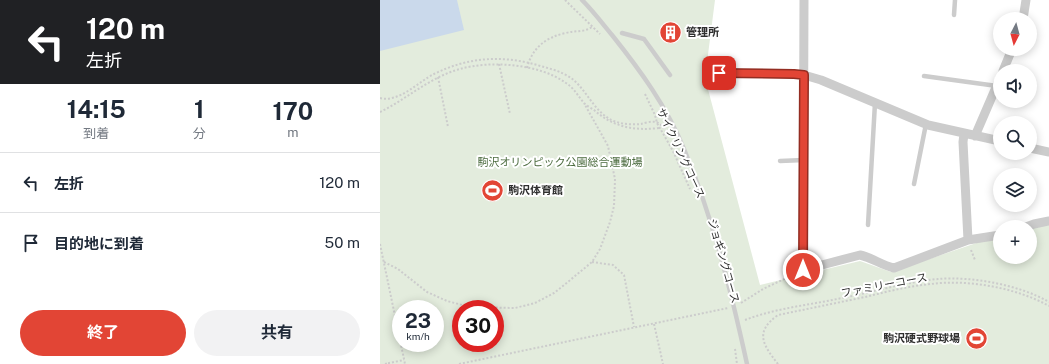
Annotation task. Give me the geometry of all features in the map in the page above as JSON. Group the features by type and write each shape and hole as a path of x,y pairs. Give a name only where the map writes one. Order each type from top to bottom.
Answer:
{"street":[{"path":"804,0 803,270 860,255 870,257 885,266 894,268 968,240 993,236"},
{"path":"1024,12 1026,0"},
{"path":"804,75 821,80 926,124 993,140"},
{"path":"975,136 993,94"},
{"path":"964,134 963,142 968,240"},
{"path":"1037,149 1049,152"},
{"path":"1037,223 1049,221"}],"lane":[{"path":"582,0 632,60 659,100 684,148 712,225 730,308 737,322 747,364"},
{"path":"954,15 955,0"},
{"path":"622,33 644,39 670,75"},
{"path":"719,73 804,75"},
{"path":"924,76 993,82"},
{"path":"868,225 875,102"},
{"path":"914,184 926,124"},
{"path":"780,161 804,160"}],"path":[{"path":"564,0 602,36"},
{"path":"527,68 532,53 544,41 566,33 588,30 600,20"},
{"path":"380,98 390,99 403,94 434,74 452,66 482,59 498,58 528,62 567,75 578,84 595,108 609,118 622,123 657,123"},
{"path":"380,112 397,104 438,77 459,69 479,64 512,64 556,76 565,81 578,94 584,103 608,146 615,179 614,206 610,222 600,249 592,262 554,293 535,303 516,308 470,307 440,298 427,292 398,269 384,262"},
{"path":"499,64 510,114"},
{"path":"438,77 448,127"},
{"name":"サイクリングコース","path":"642,88 657,123 661,127 673,151 690,191"},
{"path":"584,103 603,118 631,129 661,127 672,124"},
{"path":"661,127 676,150 694,191"},
{"path":"380,244 405,364"},
{"path":"592,262 613,265 624,275 634,327"},
{"path":"459,364 730,308 739,305 744,300 763,289 803,270"},
{"path":"737,322 775,311 906,284 939,279 964,279 1001,285 1037,296 1049,302"},
{"name":"ファミリーコース","path":"778,364 767,350 763,342 763,336 769,322 778,315 932,283 974,284 996,287 1022,294 1049,306"},
{"name":"ジョギングコース","path":"728,301 730,308"},
{"path":"728,315 730,308"},
{"path":"654,324 663,364"},
{"path":"734,342 739,364"},
{"path":"385,364 404,360"}],"green space":[{"name":"駒沢オリンピック公園総合運動場","path":"380,0 715,0 705,78 760,285 860,261 891,272 993,237 993,264 1037,264 1037,227 1049,225 1049,364 380,364"}],"water":[{"path":"380,0 457,0 464,30 380,51"}],"place":[{"name":"管理所","path":"671,32"},
{"name":"駒沢体育館","path":"493,190"},
{"name":"駒沢硬式野球場","path":"976,338"}],"route":[{"path":"719,73 804,75 803,270"}]}
